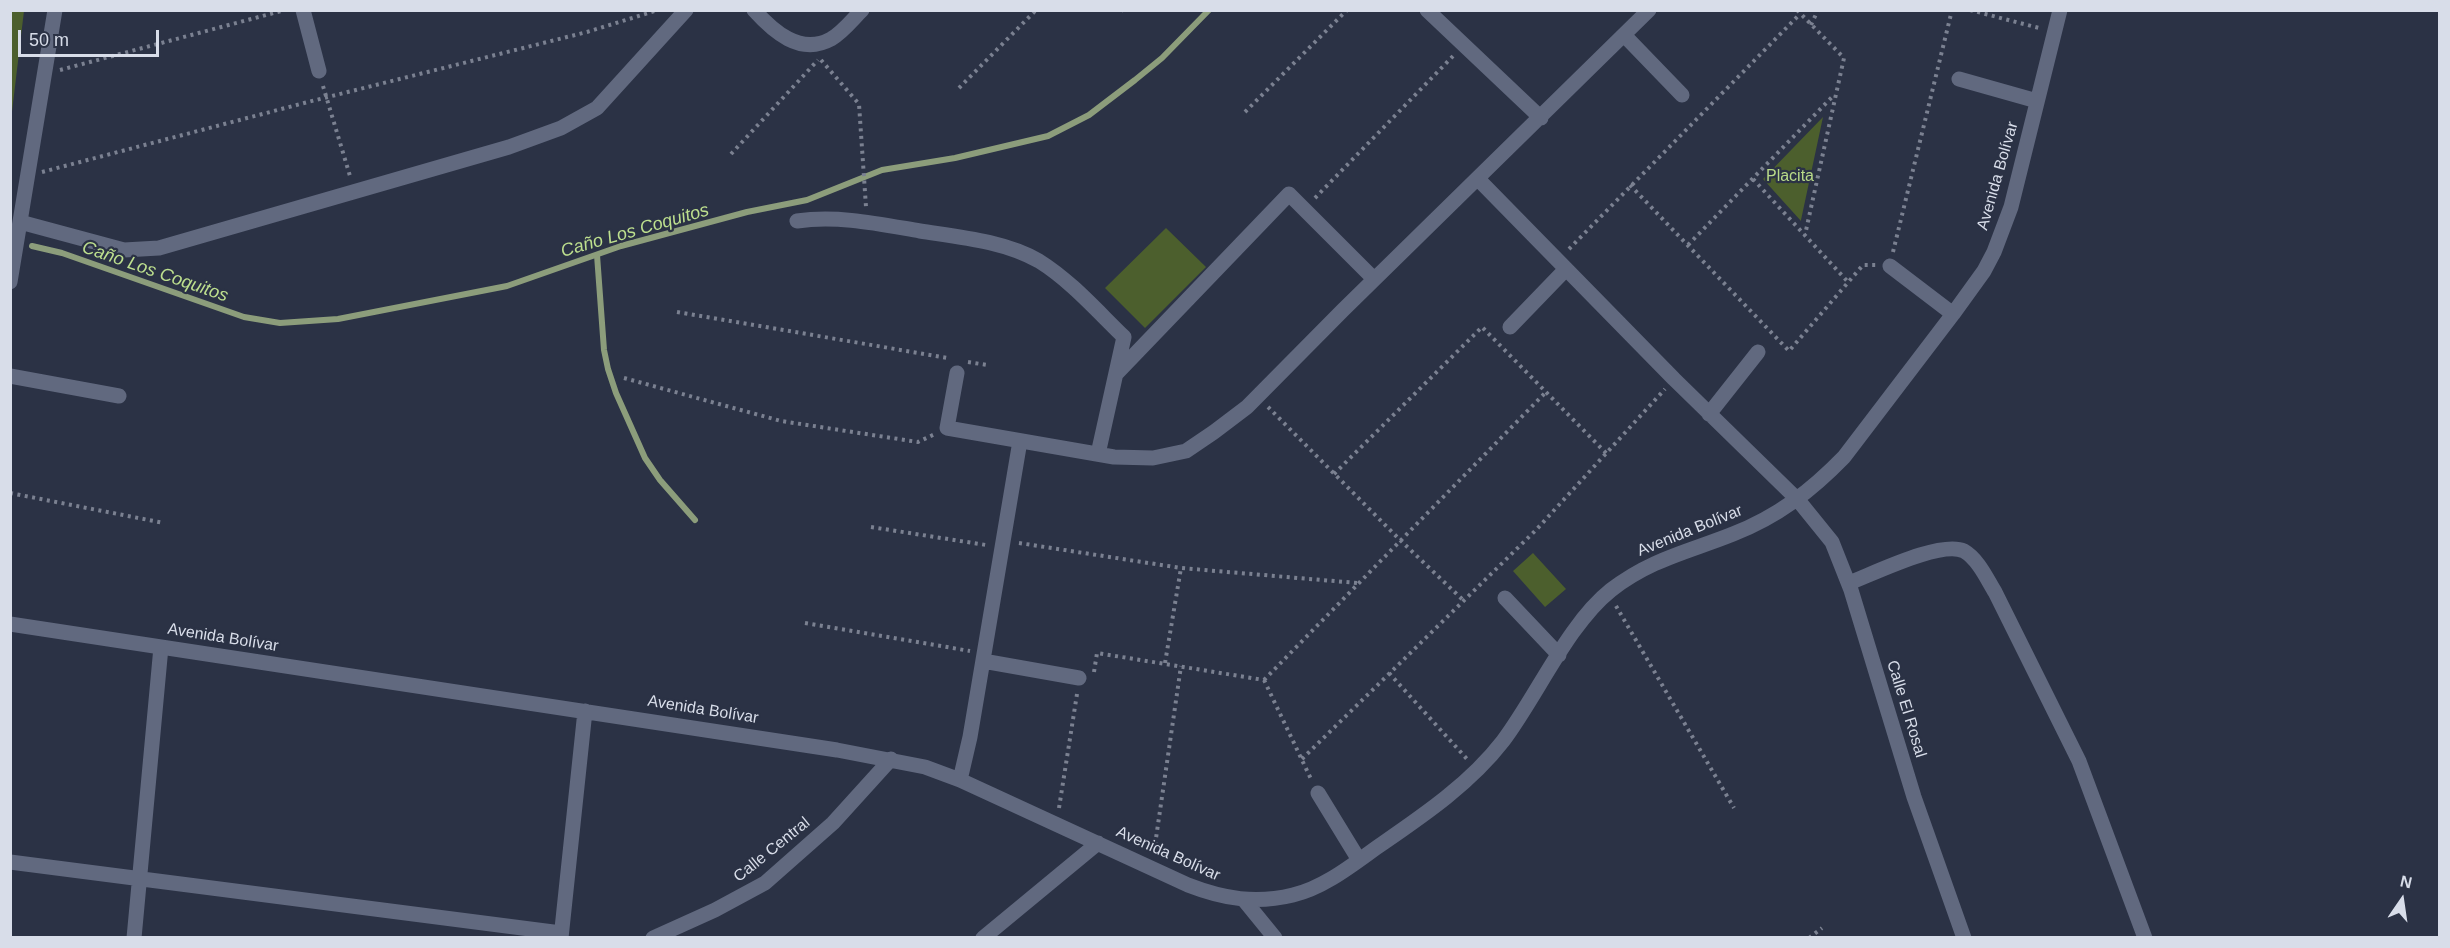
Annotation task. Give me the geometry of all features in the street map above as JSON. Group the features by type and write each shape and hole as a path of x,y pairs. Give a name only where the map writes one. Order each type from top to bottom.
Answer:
{"street":[{"path":"11,274 55,10"},
{"path":"303,10 319,71"},
{"path":"20,222 124,250 140,250 180,243 509,147 561,128 604,102 686,10"},
{"path":"754,10 783,38 807,44 830,39 862,10"},
{"path":"1427,10 1541,118"},
{"path":"957,373 947,428 1098,454 1153,458 1186,451 1214,432 1257,396 1649,10"},
{"name":"Avenida Bolívar","path":"10,624 891,759 925,767 960,780 1215,896 1257,901 1297,894 1321,884 1359,860 1430,811 1477,770 1504,740 1559,655 1590,611 1608,592 1633,573 1656,561 1733,534 1769,518 1798,500 1844,457 1984,271 2002,232 2060,10"},
{"path":"1624,35 1682,95"},
{"path":"1959,79 2037,101"},
{"name":"Calle El Rosal","path":"1478,179 1674,379 1798,500 1832,542 1849,583 1914,797 1964,938"},
{"path":"1116,374 1289,194 1374,279"},
{"path":"797,221 817,218 867,222 967,238 998,245 1036,260 1059,274 1124,337 1098,454"},
{"path":"1510,327 1562,265"},
{"path":"1890,266 1953,314"},
{"path":"1710,414 1758,352"},
{"path":"10,376 119,396"},
{"path":"960,780 1020,441"},
{"path":"1849,583 1943,548 1963,551 1979,567 1995,592 2070,740 2145,938"},
{"path":"1505,598 1559,655"},
{"path":"134,938 160,647"},
{"path":"983,657 1079,678"},
{"path":"10,862 561,935 585,711"},
{"name":"Calle Central","path":"652,938 741,898 765,883 833,823 891,759"},
{"path":"1318,793 1359,860"},
{"path":"983,938 1098,843"},
{"path":"1244,900 1275,938"}],"path":[{"path":"45,74 285,10"},
{"path":"27,176 587,32 658,10"},
{"path":"959,88 1036,10"},
{"path":"1245,112 1347,10"},
{"path":"1811,25 1818,10"},
{"path":"1630,185 1790,351 1863,265 1890,266 1952,10"},
{"path":"1970,10 2054,32"},
{"path":"1562,265 1630,185 1798,12 1844,58 1805,235"},
{"path":"807,44 859,104 865,165 867,222"},
{"path":"1304,209 1463,45"},
{"path":"731,154 820,58"},
{"path":"319,71 355,192"},
{"path":"1688,245 1835,94"},
{"path":"1753,179 1848,282"},
{"path":"677,312 987,365"},
{"path":"1334,474 1482,327 1607,454"},
{"path":"624,378 781,421 918,442 947,428"},
{"path":"1302,759 1536,530 1674,379"},
{"path":"1264,680 1546,393"},
{"path":"1257,396 1400,540 1464,600"},
{"path":"10,493 164,523"},
{"path":"871,526 1181,568 1358,583"},
{"path":"1165,663 1181,568"},
{"path":"1608,592 1734,808"},
{"path":"805,623 983,657"},
{"path":"1057,824 1079,678 1093,680 1097,652 1264,680"},
{"path":"1152,868 1181,666"},
{"path":"1389,673 1477,770"},
{"path":"1264,680 1318,793"},
{"path":"1809,938 1822,928"}],"green space":[{"path":"10,11 24,11 11,120 10,120"},
{"name":"Placita","path":"1823,117 1801,220 1801,221 1763,179"},
{"path":"1166,228 1206,267 1145,328 1105,288"},
{"path":"1533,553 1566,589 1545,607 1513,571"}],"waterway":[{"name":"Caño Los Coquitos","path":"32,246 62,253 244,317 280,323 338,319 507,286 621,246 747,212 807,200 882,170 955,158 1048,136 1089,115 1135,80 1162,58 1209,10"},
{"path":"597,255 604,350 616,393 645,458 660,480 695,520"}]}
